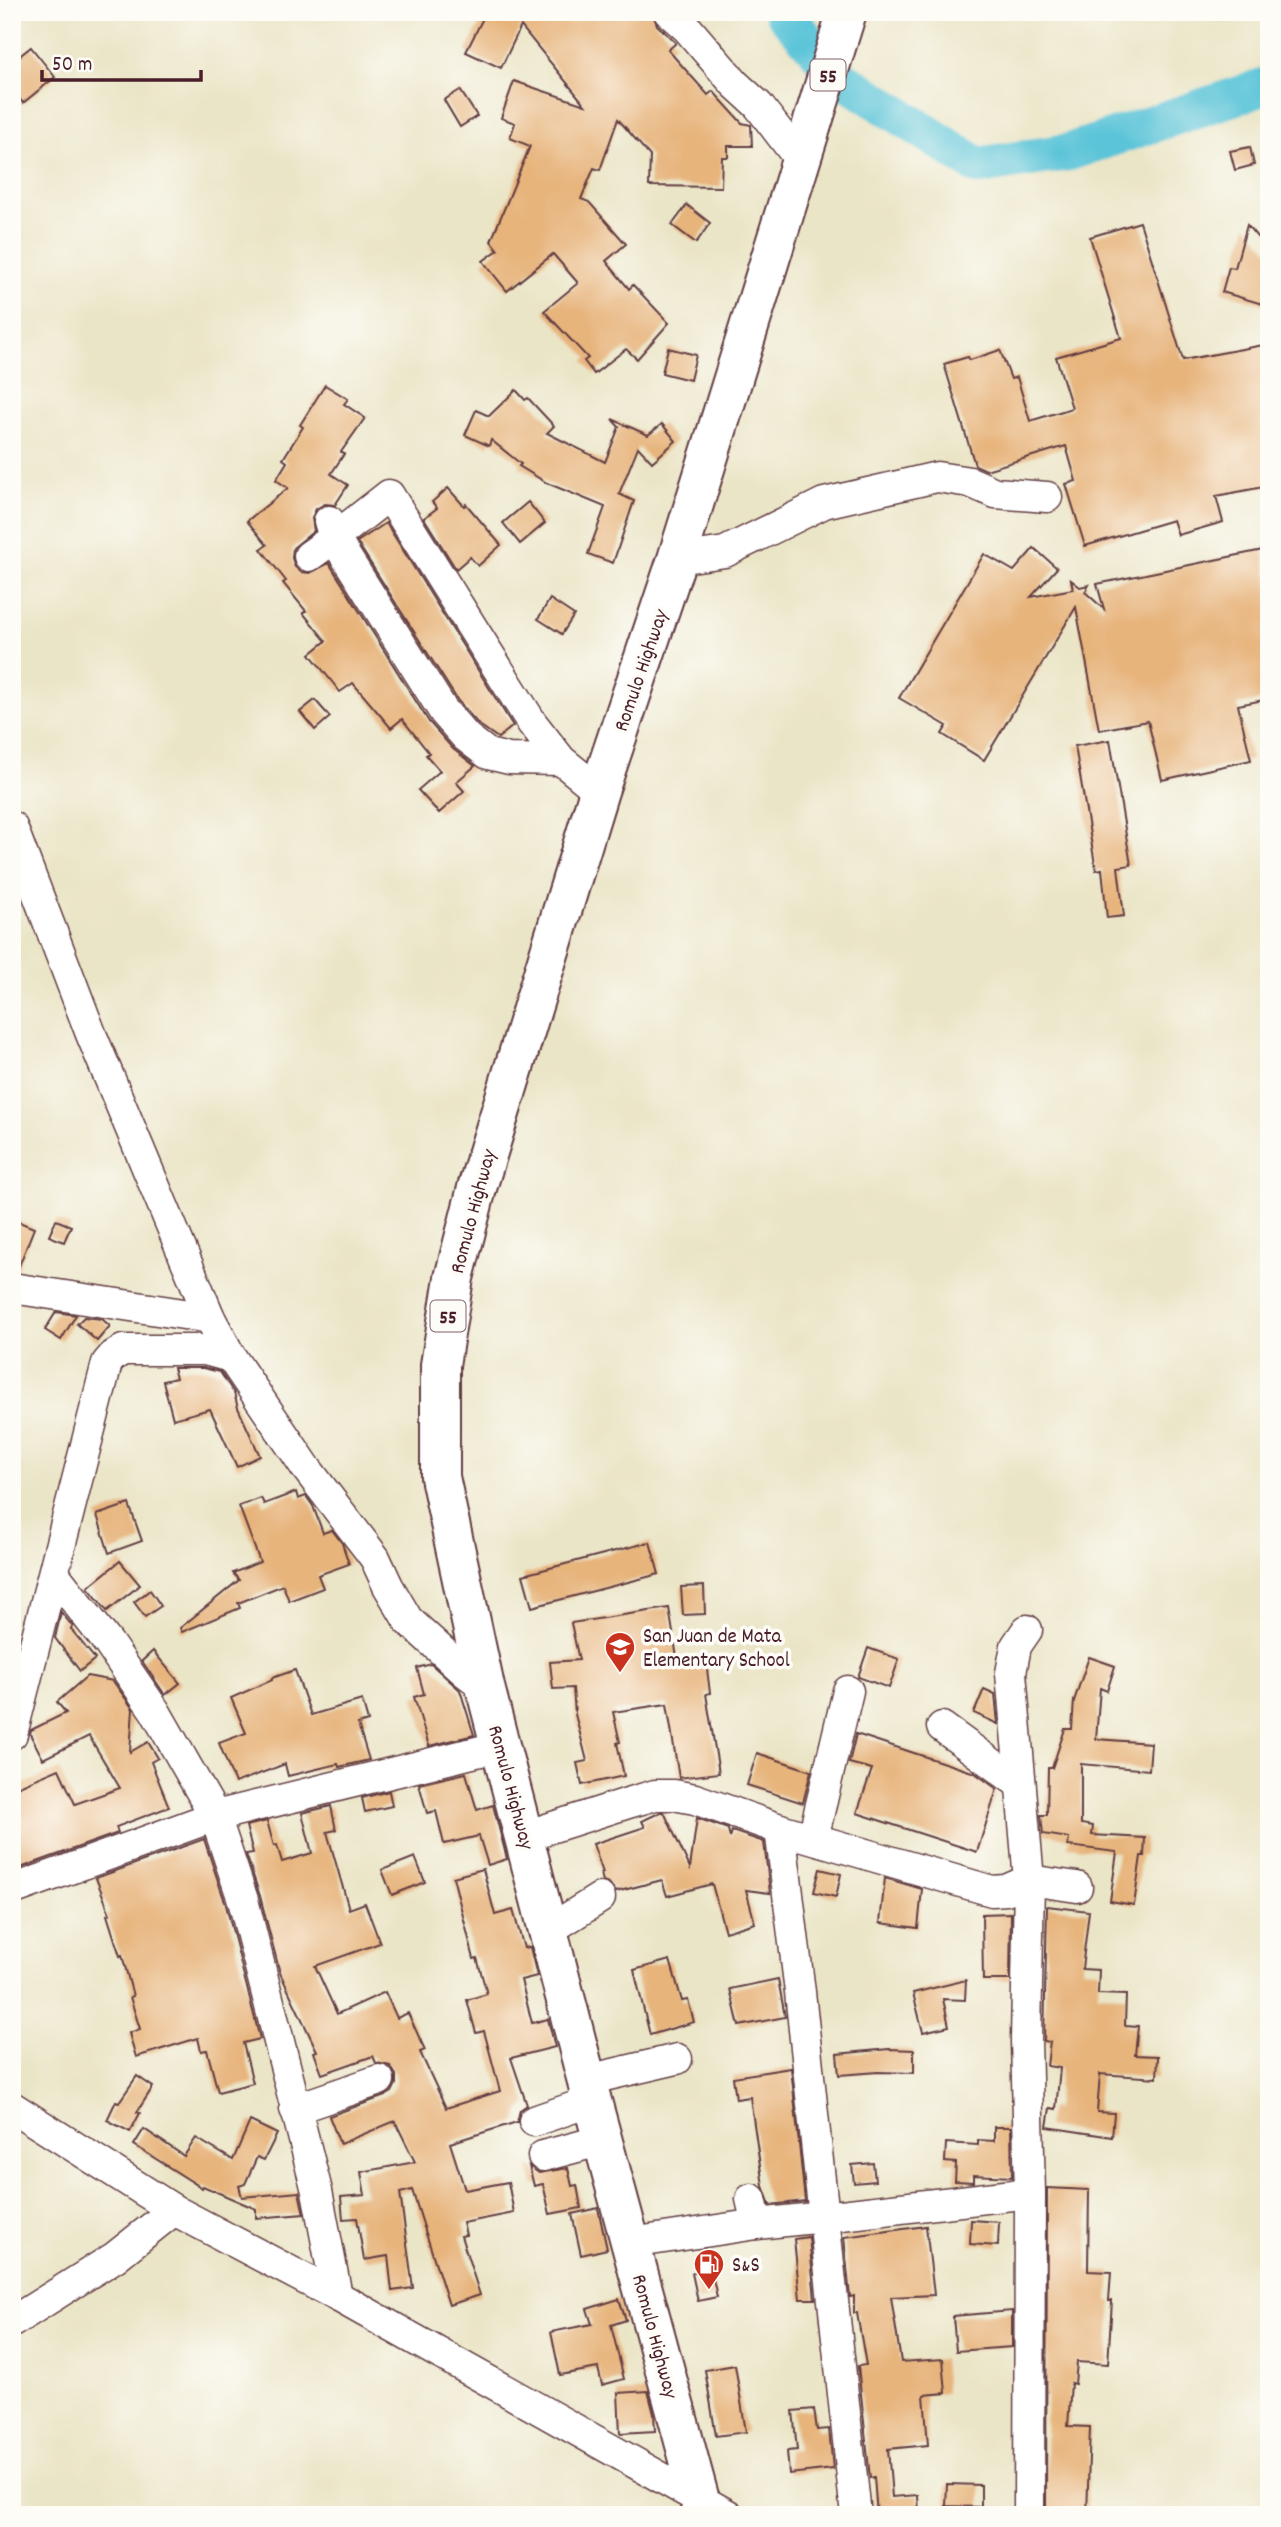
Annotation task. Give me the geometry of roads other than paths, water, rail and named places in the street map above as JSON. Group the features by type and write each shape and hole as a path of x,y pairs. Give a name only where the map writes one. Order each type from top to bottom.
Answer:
{"highway":[{"name":"Romulo Highway","path":"711,2509 631,2243 485,1687 440,1478 440,1365 454,1278 477,1188 599,791 677,559 847,12"}],"street":[{"path":"669,12 687,28 735,84 805,150"},
{"path":"677,559 725,552 824,503 937,477 970,482 995,493 1046,497"},
{"path":"309,556 332,529 389,495 532,723 561,760 599,791"},
{"path":"332,529 444,712 467,737 488,754 509,759 561,760"},
{"path":"488,754 532,723"},
{"path":"12,827 91,1034 210,1318 230,1357 320,1487 374,1558 408,1620 485,1687"},
{"path":"12,1288 210,1318"},
{"path":"12,1734 55,1575 104,1371 113,1356 123,1350 205,1350 230,1357"},
{"path":"55,1575 109,1644 155,1711 215,1816 243,1900 317,2191 337,2297"},
{"path":"1027,1630 1016,1646 1011,1673 1028,1880 1026,2040 1030,2193 1029,2515"},
{"path":"813,1839 848,1691"},
{"path":"942,1727 1020,1784"},
{"path":"12,1890 215,1816 501,1746"},
{"path":"525,1836 655,1795 695,1799 780,1829 992,1891 1006,1890 1028,1880 1077,1887"},
{"path":"780,1829 856,2515"},
{"path":"549,1930 600,1898"},
{"path":"534,2121 590,2091 677,2060"},
{"path":"295,2109 379,2080"},
{"path":"12,2107 174,2210 337,2297 711,2509"},
{"path":"543,2156 603,2140"},
{"path":"631,2243 754,2211 824,2217 1030,2193"},
{"path":"12,2322 115,2257 174,2210"}],"waterway":[{"path":"783,12 840,77 978,166 1069,152 1269,85"}],"place":[{"name":"San Juan de Mata Elementary School","path":"620,1674"},
{"name":"S&S","path":"709,2291"}]}
